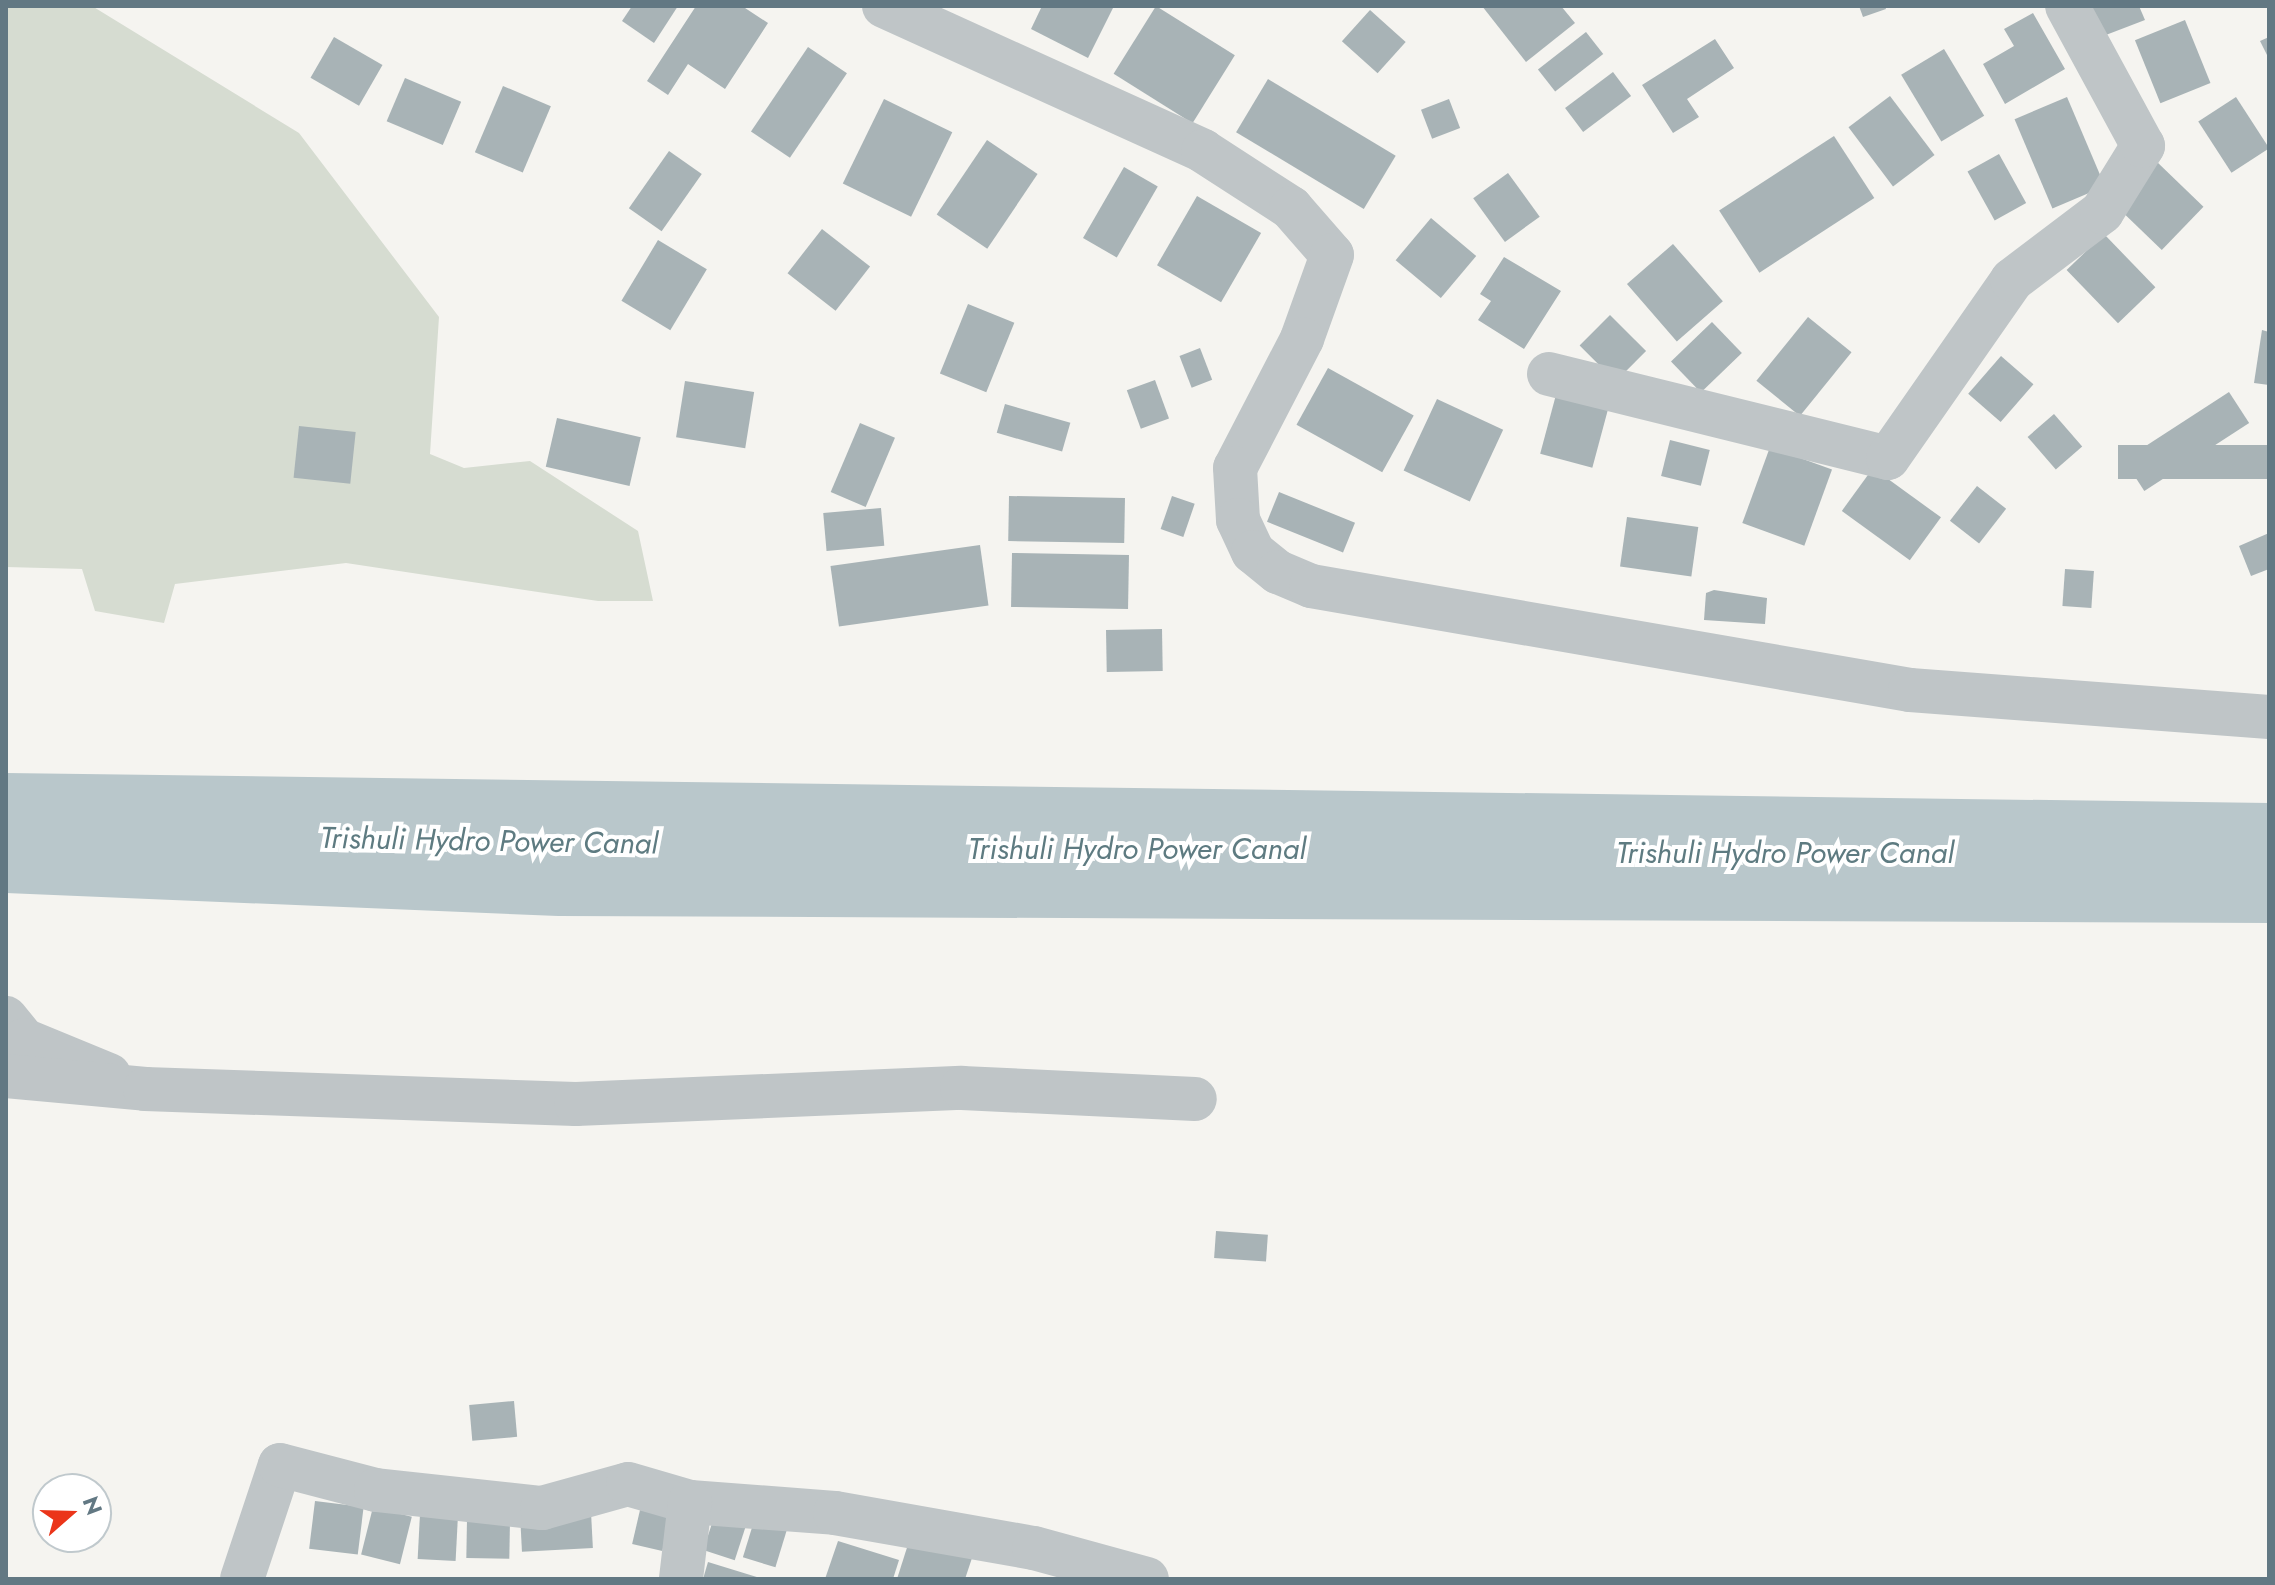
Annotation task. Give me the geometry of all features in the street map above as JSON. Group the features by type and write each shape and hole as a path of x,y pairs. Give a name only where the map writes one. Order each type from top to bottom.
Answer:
{"street":[{"path":"884,6 1203,151 1291,208 1332,255 1302,339 1235,468 1238,520 1253,552 1278,572 1327,589 1910,690 2269,717"},
{"path":"1549,374 1888,458 2012,280 2102,212 2143,146 2067,6"},
{"path":"6,1018 24,1040 145,1089"},
{"path":"6,1076 145,1089 576,1104 962,1088 1195,1099"},
{"path":"242,1579 280,1465 376,1490 542,1508 628,1484 690,1502 835,1513 1034,1548 1147,1579"},
{"path":"681,1579 690,1502"}],"shaded area":[{"path":"6,6 92,6 299,133 439,317 430,454 464,468 530,461 638,531 653,601 598,601 346,563 175,584 164,623 95,611 82,569 6,567"}],"water":[{"name":"Trishuli Hydro Power Canal","path":"6,773 2269,803 2269,923 558,916 6,893"}],"building":[{"path":"632,6 678,6 654,43 622,21"},
{"path":"696,6 742,6 768,23 725,89 688,64 668,95 647,81"},
{"path":"1042,6 1114,6 1088,58 1031,29"},
{"path":"1156,6 1235,55 1192,123 1114,74"},
{"path":"1482,6 1561,6 1575,23 1526,62"},
{"path":"1859,6 1885,6 1886,9 1863,17"},
{"path":"2086,6 2139,6 2145,20 2098,38"},
{"path":"1370,10 1406,42 1378,73 1342,41"},
{"path":"2033,13 2065,69 2005,104 1983,64 2014,46 2004,29"},
{"path":"2185,20 2210,83 2160,103 2135,40"},
{"path":"1586,32 1603,54 1555,92 1538,70"},
{"path":"334,37 382,65 359,106 310,78"},
{"path":"2269,37 2269,59 2260,41"},
{"path":"1715,39 1734,68 1687,99 1699,117 1673,133 1642,85"},
{"path":"808,47 847,73 790,158 751,132"},
{"path":"1944,49 1984,116 1941,142 1901,75"},
{"path":"1613,72 1631,96 1583,132 1565,108"},
{"path":"405,78 461,102 443,145 387,121"},
{"path":"1268,79 1396,156 1364,209 1236,132"},
{"path":"503,86 551,106 523,173 475,152"},
{"path":"1890,96 1935,155 1893,186 1848,127"},
{"path":"2067,97 2105,186 2052,209 2015,119"},
{"path":"2236,97 2269,148 2231,173 2198,122"},
{"path":"884,99 952,132 911,217 843,183"},
{"path":"1449,99 1460,128 1432,139 1421,110"},
{"path":"1834,136 1874,198 1759,273 1719,211"},
{"path":"987,140 1038,174 987,249 937,215"},
{"path":"669,151 702,174 662,231 629,208"},
{"path":"1999,154 2026,203 1995,220 1968,171"},
{"path":"2156,161 2203,207 2162,250 2114,204"},
{"path":"1124,167 1158,186 1117,258 1083,238"},
{"path":"1508,173 1540,217 1505,242 1473,198"},
{"path":"1197,196 1261,233 1221,302 1157,265"},
{"path":"1431,218 1476,256 1441,298 1396,260"},
{"path":"822,229 870,267 836,311 788,273"},
{"path":"2104,234 2155,287 2118,323 2067,270"},
{"path":"658,240 707,269 670,330 621,301"},
{"path":"1673,244 1723,301 1677,341 1627,284"},
{"path":"1504,257 1561,291 1524,349 1478,320 1491,301 1480,294"},
{"path":"968,304 1014,323 986,392 940,374"},
{"path":"1610,315 1646,351 1616,381 1580,345"},
{"path":"1808,317 1852,352 1800,416 1756,381"},
{"path":"1712,322 1742,353 1701,393 1671,362"},
{"path":"2262,330 2269,332 2269,385 2254,383"},
{"path":"1200,348 1212,380 1192,388 1179,356"},
{"path":"2001,356 2033,384 2001,422 1968,394"},
{"path":"1328,368 1414,416 1382,472 1296,425"},
{"path":"1155,380 1169,419 1141,429 1127,390"},
{"path":"685,381 754,392 745,448 676,437"},
{"path":"1557,391 1609,405 1592,468 1540,454"},
{"path":"2229,392 2249,423 2144,491 2124,460"},
{"path":"1437,399 1503,430 1470,501 1404,471"},
{"path":"1005,404 1070,423 1062,452 997,433"},
{"path":"2054,414 2082,446 2056,469 2028,437"},
{"path":"557,418 641,437 630,486 546,467"},
{"path":"860,423 895,438 866,507 831,492"},
{"path":"299,426 356,432 350,484 294,478"},
{"path":"1670,440 1710,450 1701,486 1661,476"},
{"path":"2118,445 2269,445 2269,479 2118,479"},
{"path":"1770,447 1832,470 1804,546 1742,523"},
{"path":"1873,468 1941,517 1910,560 1842,511"},
{"path":"1977,486 2006,509 1979,543 1950,521"},
{"path":"1279,492 1355,523 1343,552 1267,522"},
{"path":"1009,496 1125,498 1124,543 1008,541"},
{"path":"1172,496 1195,504 1183,537 1161,529"},
{"path":"881,508 884,546 827,551 823,513"},
{"path":"1627,517 1698,527 1691,577 1620,567"},
{"path":"2269,533 2269,569 2251,576 2239,546"},
{"path":"980,545 988,605 839,626 830,566"},
{"path":"1012,553 1129,555 1128,609 1011,607"},
{"path":"2065,569 2094,571 2091,608 2062,606"},
{"path":"1714,590 1767,598 1765,624 1704,620 1706,593"},
{"path":"1162,629 1163,671 1107,672 1106,630"},
{"path":"1216,1231 1268,1235 1266,1262 1214,1258"},
{"path":"514,1401 517,1437 472,1441 469,1405"},
{"path":"315,1501 364,1507 358,1555 309,1549"},
{"path":"373,1507 412,1517 400,1564 361,1555"},
{"path":"640,1510 670,1517 662,1551 632,1544"},
{"path":"716,1511 747,1521 735,1560 703,1550"},
{"path":"591,1512 593,1548 522,1552 520,1516"},
{"path":"420,1514 458,1516 456,1561 418,1559"},
{"path":"467,1519 510,1520 509,1559 466,1558"},
{"path":"754,1521 787,1531 775,1567 743,1557"},
{"path":"911,1535 973,1555 965,1579 897,1579"},
{"path":"838,1541 899,1560 893,1579 825,1579"},
{"path":"708,1562 760,1578 760,1579 703,1579"}]}
